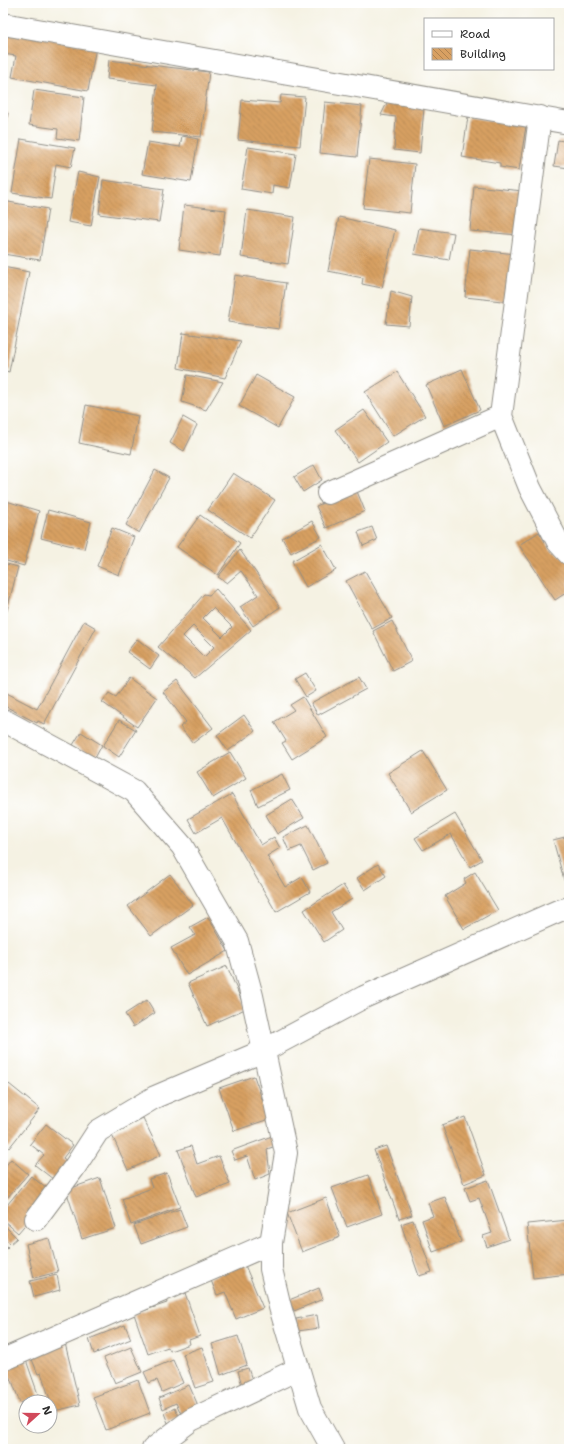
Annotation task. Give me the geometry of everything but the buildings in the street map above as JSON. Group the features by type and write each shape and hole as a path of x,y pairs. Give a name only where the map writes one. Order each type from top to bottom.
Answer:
{"street":[{"path":"3,24 569,123"},
{"path":"540,117 501,416 530,488 558,542 569,554"},
{"path":"328,493 501,416"},
{"path":"3,720 134,791 182,846 237,941 252,996 286,1153 271,1243 271,1269 280,1307 310,1408 333,1449"},
{"path":"36,1219 74,1168 98,1131 155,1097 263,1051 364,997 558,910 569,908"},
{"path":"3,1360 271,1243"},
{"path":"153,1449 191,1420 298,1369"}]}
